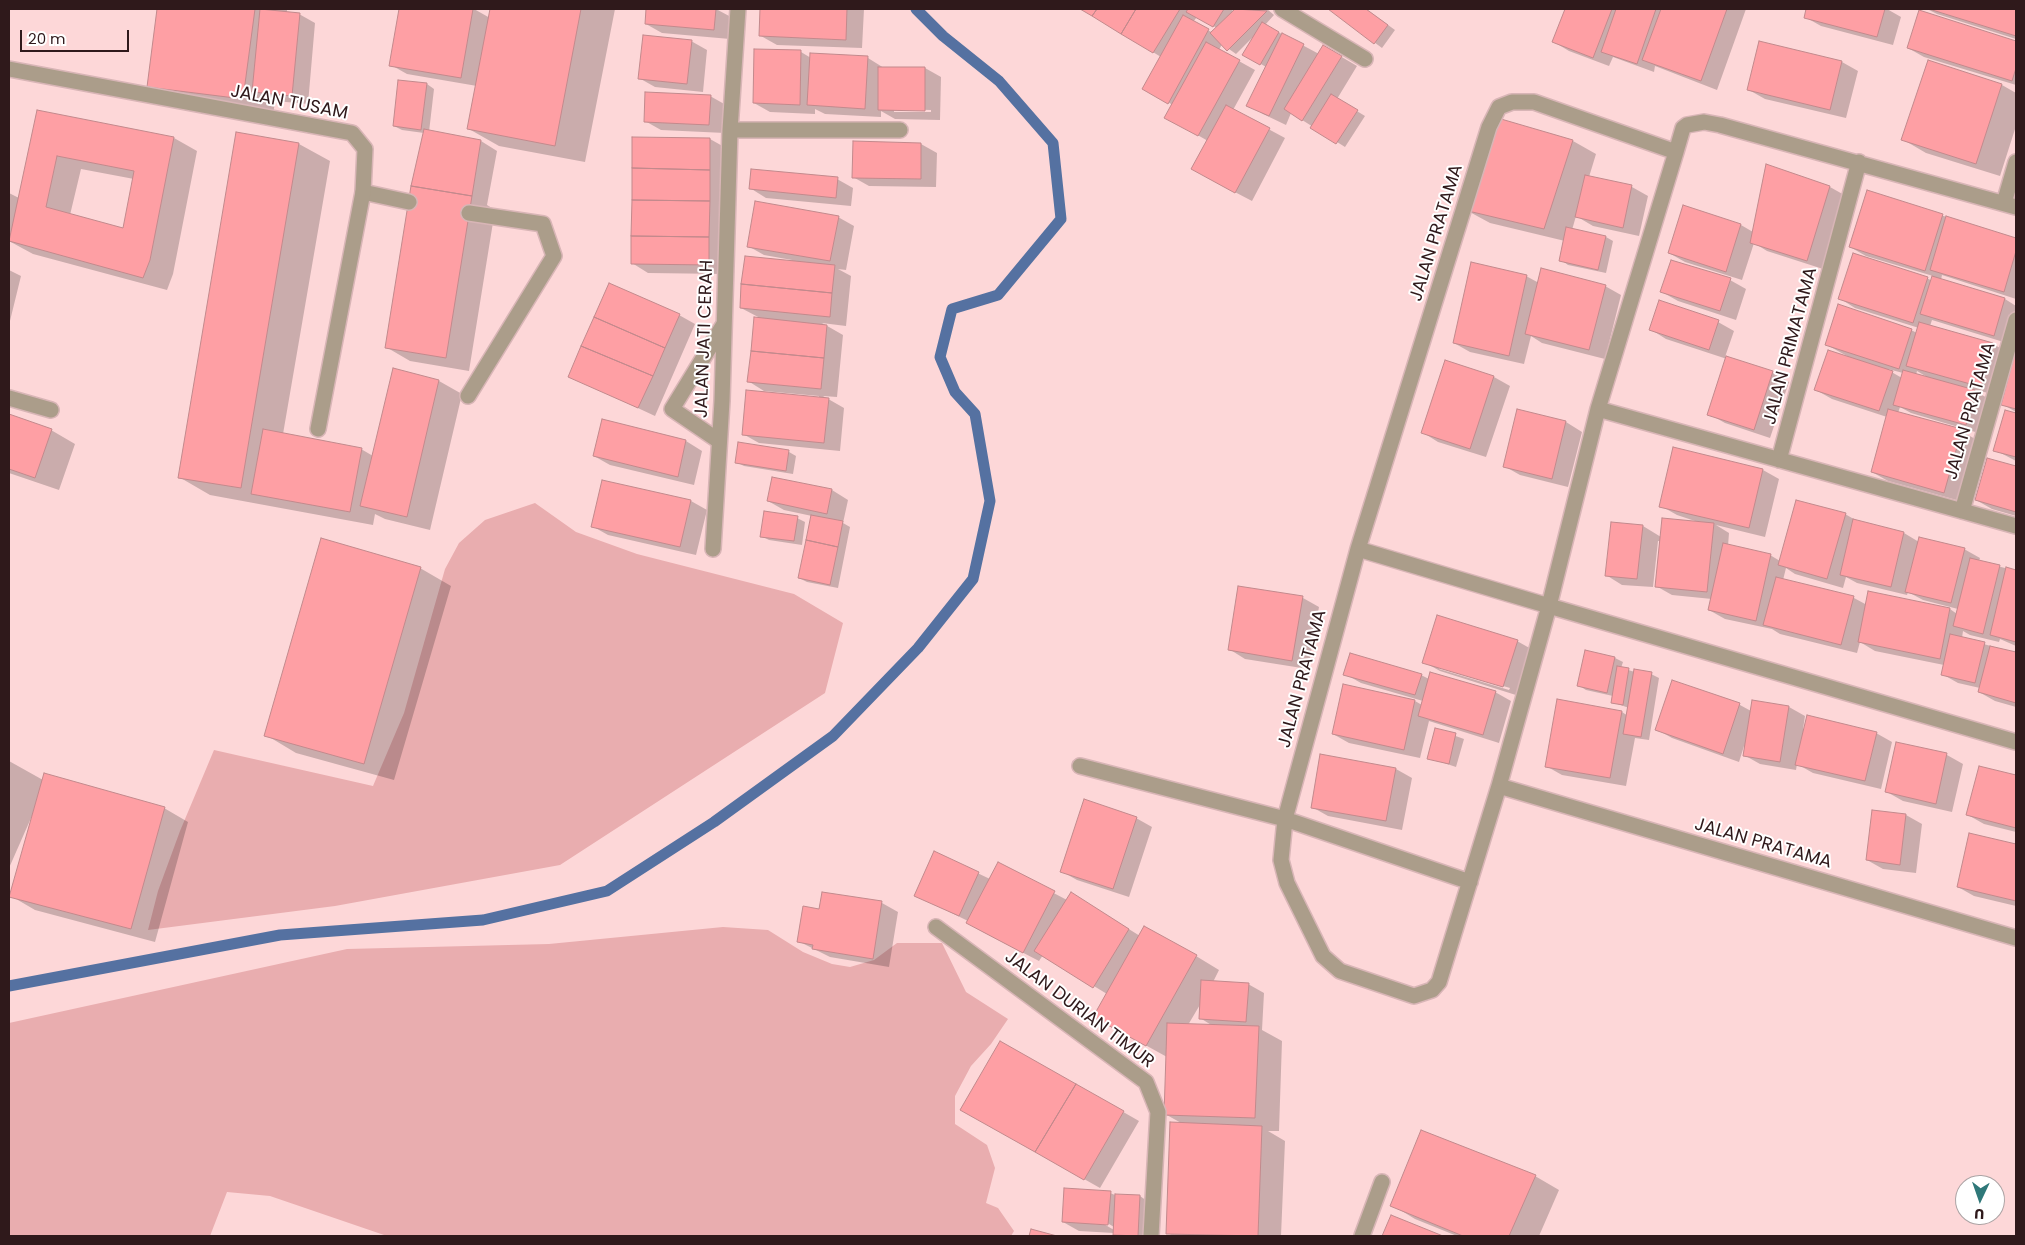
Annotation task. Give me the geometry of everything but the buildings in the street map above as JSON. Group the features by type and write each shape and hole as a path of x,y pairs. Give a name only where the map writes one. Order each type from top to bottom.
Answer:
{"street":[{"name":"JALAN JATI CERAH","path":"713,549 720,441 730,130 738,9"},
{"path":"1282,9 1365,59"},
{"name":"JALAN TUSAM","path":"9,69 352,133 365,149 363,192 318,429"},
{"name":"JALAN PRATAMA","path":"1676,152 1534,102 1512,102 1499,107 1489,127 1358,549 1285,818 1281,860 1287,883 1323,956 1340,971 1414,996 1432,990 1439,982 1499,786 1549,606 1598,408 1676,152 1683,128 1694,122 1704,122 1859,162"},
{"path":"730,130 900,130"},
{"path":"1859,162 2010,205 2016,162"},
{"name":"JALAN PRIMATAMA","path":"1780,460 1859,162"},
{"path":"363,192 409,202"},
{"path":"468,396 554,256 543,224 469,213"},
{"name":"JALAN PRATAMA","path":"1962,511 2016,320"},
{"path":"720,441 672,409 724,322"},
{"path":"9,398 50,410"},
{"path":"1598,408 2016,526"},
{"path":"1358,549 2016,742"},
{"path":"1080,766 1285,818 1470,882"},
{"name":"JALAN PRATAMA","path":"1499,786 2016,938"},
{"name":"JALAN DURIAN TIMUR","path":"936,926 1146,1082 1158,1112 1151,1236"},
{"path":"1362,1236 1382,1182"}],"shaded area":[{"path":"535,503 576,532 637,554 794,594 843,623 825,693 560,865 335,906 148,930 158,891 180,831 214,750 373,786 404,713 445,569 459,543 485,520"},
{"path":"723,927 768,930 803,952 832,964 850,967 874,960 897,943 942,943 966,992 1008,1019 991,1044 971,1066 955,1096 955,1124 987,1145 995,1168 986,1203 998,1208 1014,1231 1011,1236 387,1236 270,1196 227,1192 210,1236 9,1236 9,1023 347,949 549,944"}],"waterway":[{"path":"9,986 280,935 483,920 607,891 714,822 833,736 918,648 973,579 990,501 975,414 955,392 940,357 952,309 998,295 1061,219 1053,143 999,81 943,36 916,9"}]}
